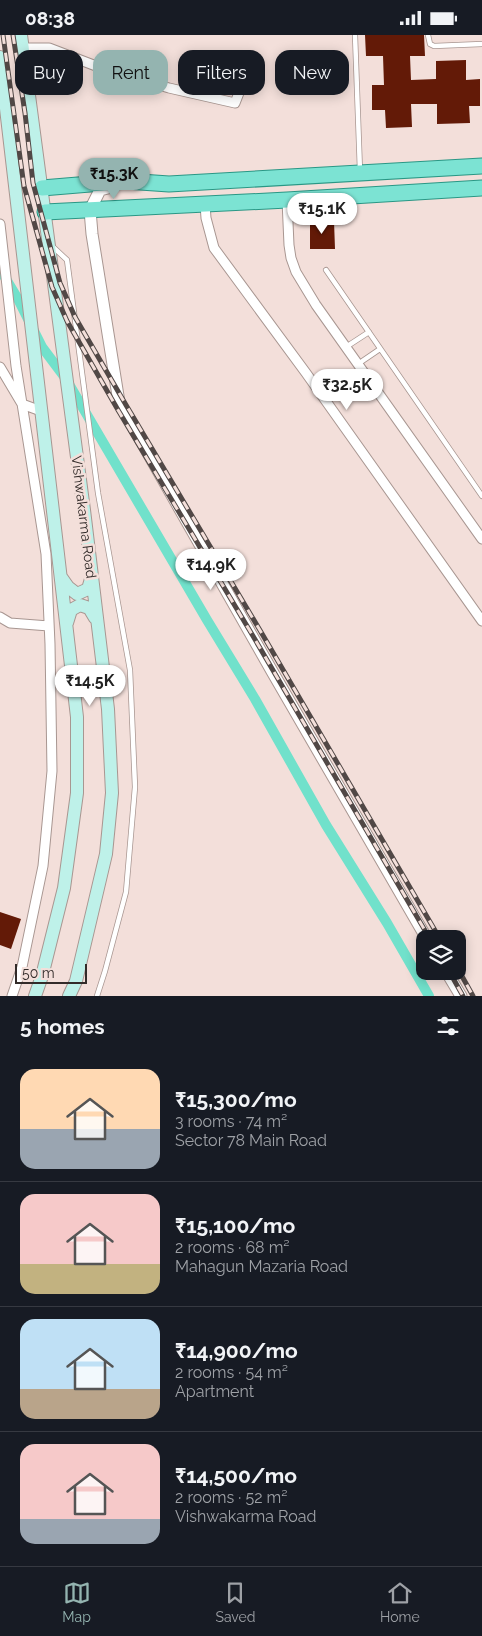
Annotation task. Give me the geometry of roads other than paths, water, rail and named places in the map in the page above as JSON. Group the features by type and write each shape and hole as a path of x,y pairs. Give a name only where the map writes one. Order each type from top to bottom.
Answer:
{"main road":[{"name":"Vishwakarma Road","path":"21,35 108,709 112,793 106,854 76,981 70,996"},
{"path":"0,57 77,717 77,793 64,888 42,976 35,996"},
{"path":"42,188 126,181 168,184 482,166"},
{"path":"428,169 437,171 440,174 438,184 429,191"},
{"path":"45,212 482,188"},
{"path":"61,577 68,587 77,594 88,589 91,579"},
{"path":"66,625 71,610 80,605 90,608 97,621"}],"street":[{"path":"22,48 49,48 96,66 178,90"},
{"path":"199,95 235,103 238,95"},
{"path":"126,181 100,190 90,210 92,234 119,402 272,673 422,930"},
{"path":"287,200 289,245 296,272 316,305 482,539"},
{"path":"205,204 206,218 214,248 312,381 482,621"},
{"path":"0,224 16,366 46,554 52,771 44,857 22,967 12,996"},
{"path":"0,367 22,404 41,411"},
{"path":"0,617 10,623 49,626"},
{"path":"451,980 461,996"}],"lane":[{"path":"355,35 360,173"},
{"path":"428,35 430,44 434,45 482,45"},
{"path":"49,243 67,260 98,493 130,669 135,787 126,892 105,971 96,996"},
{"path":"326,270 482,496"},
{"path":"346,347 369,332"},
{"path":"358,364 380,349"}],"waterway":[{"path":"0,269 18,299 42,347 66,379 255,699 326,825 387,923 429,996"}],"railway":[{"path":"3,35 24,186 52,287 67,321 425,930"},
{"path":"13,35 33,183 60,283 75,317 435,930"},
{"path":"454,980 463,996"},
{"path":"464,980 473,996"}]}
